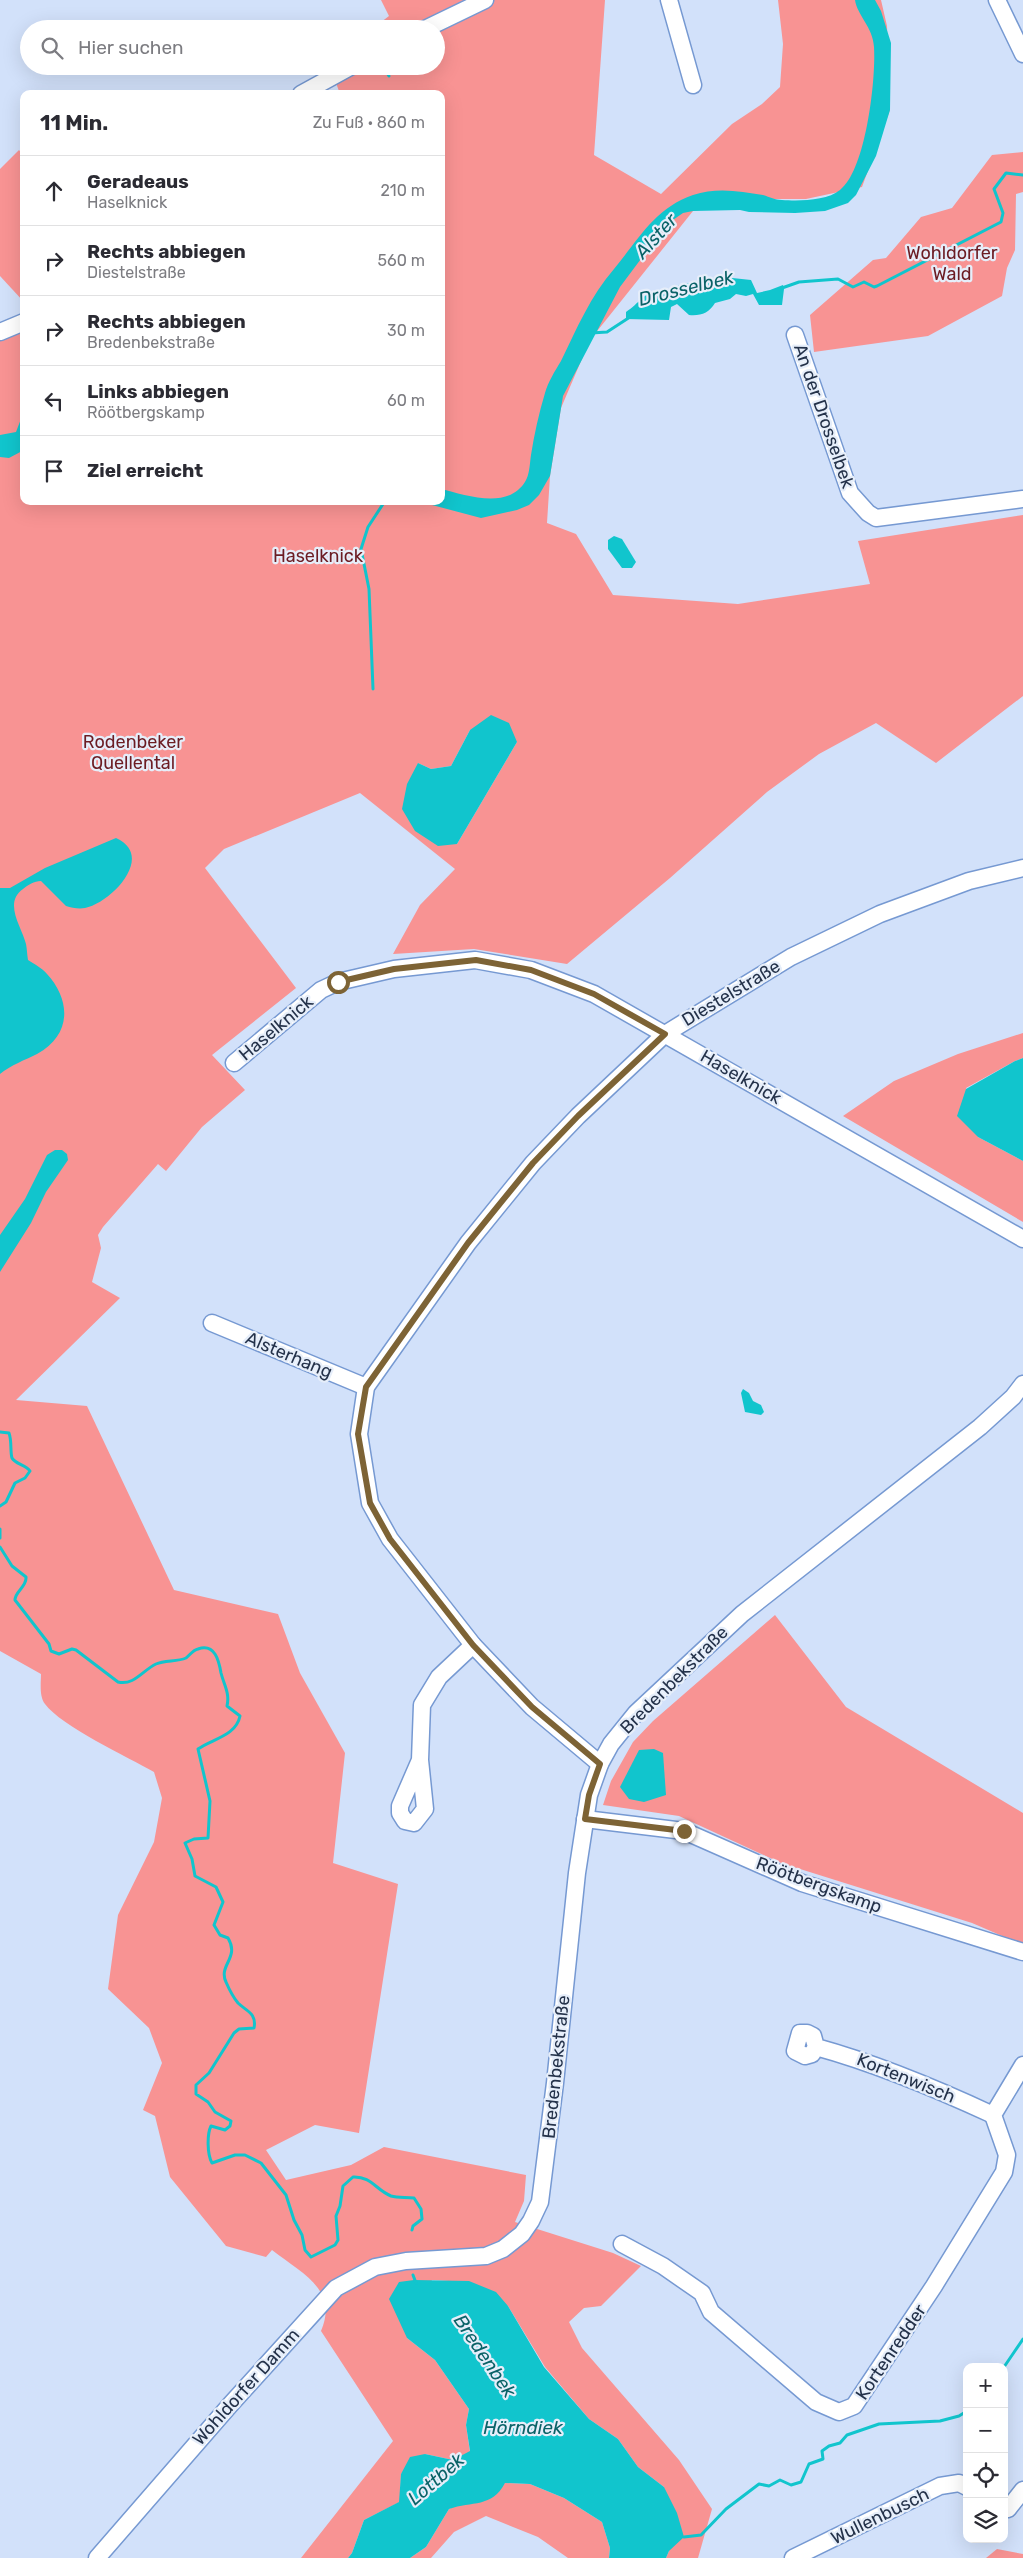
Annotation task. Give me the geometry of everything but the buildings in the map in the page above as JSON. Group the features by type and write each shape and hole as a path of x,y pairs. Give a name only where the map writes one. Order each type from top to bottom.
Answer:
{"street":[{"path":"443,20 484,0"},
{"path":"669,0 693,85"},
{"path":"997,0 1023,54"},
{"path":"308,90 336,75"},
{"path":"0,332 20,324"},
{"name":"An der Drosselbek","path":"796,335 850,494 868,513 876,518 1023,499"},
{"name":"Diestelstraße","path":"600,1764 532,1707 473,1645 390,1539 370,1503 358,1434 366,1387 468,1243 533,1163 578,1116 665,1034 791,957 880,914 969,881 1023,868"},
{"name":"Haselknick","path":"234,1063 297,1008 321,990 338,982 394,969 476,960 531,970 594,994 1023,1239"},
{"name":"Alsterhang","path":"212,1323 366,1387"},
{"name":"Bredenbekstraße","path":"423,2260 486,2256 503,2249 522,2234 540,2202 585,1819 589,1795 600,1764 611,1744 636,1713 742,1614 980,1427 1023,1384"},
{"path":"420,1760 422,1705 438,1677 473,1645"},
{"name":"Röötbergskamp","path":"585,1819 684,1831 802,1882 1023,1952"},
{"name":"Kortenwisch","path":"816,2047 858,2058 910,2078 993,2115"},
{"path":"993,2115 1023,2065"},
{"name":"Kortenredder","path":"622,2244 663,2266 702,2293 711,2312 816,2402 839,2412 854,2406 860,2399 934,2286 1004,2172 1007,2155 993,2115"},
{"name":"Wohldorfer Damm","path":"97,2558 224,2412 336,2288 376,2267 423,2260"},
{"name":"Wullenbusch","path":"793,2558 940,2486 959,2484 963,2486"},
{"path":"1008,2506 1023,2490"}],"green space":[{"name":"Rodenbeker Quellental","path":"381,0 605,0 594,155 661,194 732,124 762,104 780,87 783,44 778,0 881,0 887,26 890,110 862,187 806,199 775,199 693,211 590,340 561,408 550,476 547,523 576,534 613,595 738,604 870,584 858,541 1023,515 1023,696 936,763 876,723 819,754 767,792 670,878 567,964 474,949 393,954 420,905 455,869 360,793 224,849 205,868 296,988 212,1055 245,1090 202,1127 166,1171 158,1164 103,1227 98,1235 101,1248 92,1282 120,1298 16,1400 87,1406 174,1590 278,1614 300,1673 345,1753 333,1863 398,1884 359,2133 315,2125 266,2150 286,2180 351,2165 384,2147 526,2175 524,2201 515,2222 613,2253 641,2266 601,2306 584,2308 569,2322 582,2348 679,2460 712,2509 698,2558 666,2558 669,2551 664,2487 638,2467 618,2439 589,2419 545,2367 508,2306 449,2281 432,2280 407,2338 435,2360 469,2409 466,2425 470,2452 453,2460 425,2454 401,2474 400,2502 364,2520 352,2553 348,2558 301,2558 393,2441 321,2331 325,2316 325,2304 321,2293 314,2283 272,2250 266,2257 226,2246 170,2177 155,2116 143,2110 162,2063 149,2028 108,1989 118,1915 154,1842 162,1798 154,1772 96,1741 53,1713 42,1697 41,1674 0,1651 0,340 20,332 20,505 445,505 445,90 339,90 333,75 445,75 445,20 384,20 389,16","holes":["470,730 517,742 457,844 418,763 431,769 451,766"]},
{"path":"19,150 20,298 0,276 0,169"},
{"name":"Wohldorfer Wald","path":"1023,152 1023,192 1016,194 1015,250 1007,268 1002,296 928,336 814,352 810,315 873,260 886,258 921,217 952,208 992,155"},
{"path":"1023,1033 1023,1058 966,1088 978,1137 1023,1161 1023,1222 843,1116 894,1081 958,1054"},
{"path":"775,1615 846,1707 1023,1813 1023,1945 972,1923 781,1863 679,1816 603,1805 611,1781 633,1742 653,1721"},
{"path":"505,2483 530,2484 564,2498 602,2522 610,2548 609,2558 568,2558 538,2537 486,2516 454,2532 431,2558 410,2558 426,2547 449,2509"},
{"path":"997,2549 1023,2554 1023,2558 986,2558"}],"water":[{"name":"Alster","path":"855,0 875,0 881,11 891,43 890,110 876,156 856,195 848,203 825,211 795,213 749,212 740,210 693,211 683,213 667,224 620,287 563,396 550,476 539,495 529,505 517,510 481,518 432,505 445,505 445,490 480,498 500,498 510,495 522,486 528,474 535,432 546,389 584,313 606,279 648,226 668,208 693,195 719,190 763,195 777,200 812,200 834,194 840,190 849,179 857,164 863,144 873,80 873,40 856,6"},
{"path":"723,277 751,280 757,293 783,285 782,305 759,305 753,294 746,296 736,294 730,299 715,303 707,311 697,315 689,315 677,304 671,307 669,320 626,319 626,312 652,292 657,291 671,295 679,285"},
{"path":"20,422 20,452 9,458 0,457 0,435 16,432"},
{"path":"614,536 622,539 636,562 632,568 622,568 608,549 608,540"},
{"path":"491,715 509,723 517,742 457,844 438,846 415,831 402,809 407,784 418,763 431,769 451,766 470,730"},
{"path":"116,838 127,846 132,856 131,867 117,888 95,904 85,908 66,906 41,881 23,889 14,901 14,908 26,944 28,960 45,972 55,984 64,1006 64,1017 57,1037 48,1046 0,1074 0,888 10,888 45,868"},
{"path":"1023,1058 1023,1161 978,1137 957,1116 966,1089"},
{"path":"55,1150 62,1150 67,1154 68,1160 46,1192 31,1223 0,1272 0,1235 25,1199 47,1155"},
{"path":"743,1389 749,1393 753,1401 761,1405 764,1412 761,1415 745,1412 741,1393"},
{"path":"654,1749 663,1753 666,1795 644,1802 629,1799 620,1787 639,1750"},
{"name":"Hörndiek","path":"414,2280 469,2281 496,2292 508,2306 544,2367 589,2419 618,2439 638,2467 664,2487 677,2513 684,2537 669,2551 666,2558 609,2558 610,2548 602,2522 564,2498 530,2484 505,2483 500,2491 488,2500 449,2509 426,2547 410,2558 348,2558 352,2553 364,2520 399,2502 401,2474 410,2457 425,2454 453,2460 470,2451 466,2425 469,2409 435,2360 407,2338 389,2299 399,2282"}],"waterway":[{"name":"Drosselbek","path":"782,288 799,282 838,279 853,287 864,282 874,287 877,286 1001,222 1003,213 994,189 1006,173 1023,175"},
{"name":"Drosselbek","path":"591,333 607,332 630,317"},
{"path":"373,689 369,589 361,549 368,527 382,505"},
{"name":"Bredenbek","path":"0,1432 9,1433 12,1458 30,1471 25,1478 15,1483 6,1502 0,1506"},
{"name":"Bredenbek","path":"0,1529 0,1538"},
{"name":"Bredenbek","path":"0,1547 12,1566 26,1577 25,1584 15,1600 49,1644 51,1651 59,1654 72,1649 76,1650 118,1682 124,1683 134,1680 156,1664 186,1658 193,1651 204,1648 208,1649 215,1654 219,1663 227,1693 227,1706 240,1716 238,1723 229,1733 198,1749 210,1801 208,1838 194,1839 185,1843 192,1859 195,1876 216,1887 223,1902 214,1925 220,1935 228,1938 231,1945 231,1956 224,1976 234,1998 250,2013 255,2023 254,2028 239,2029 234,2033 209,2073 196,2085 196,2094 208,2102 215,2112 231,2121 230,2126 225,2130 211,2126 208,2144 212,2163 235,2155 245,2155 261,2163 286,2195 294,2220 302,2235 305,2250 311,2257 335,2245 338,2240 336,2216 340,2206 343,2186 353,2177 369,2181 391,2196 414,2198 421,2209 422,2219 413,2226 412,2230"},
{"name":"Bredenbek","path":"413,2275 416,2283"},
{"path":"1007,2363 1023,2339"},
{"path":"684,2537 701,2535 726,2509 759,2484 769,2486 780,2480 791,2485 801,2482 809,2464 823,2459 822,2451 829,2446 840,2443 847,2435 879,2424 940,2421 963,2414"}],"route":[{"path":"338,982 394,969 476,960 531,970 594,994 665,1034 578,1116 533,1163 468,1243 428,1303 366,1387 358,1434 370,1503 390,1539 473,1645 532,1707 600,1764 589,1795 585,1819 684,1831"}],"water label":[{"name":"Lottbek","path":"436,2479"}]}
